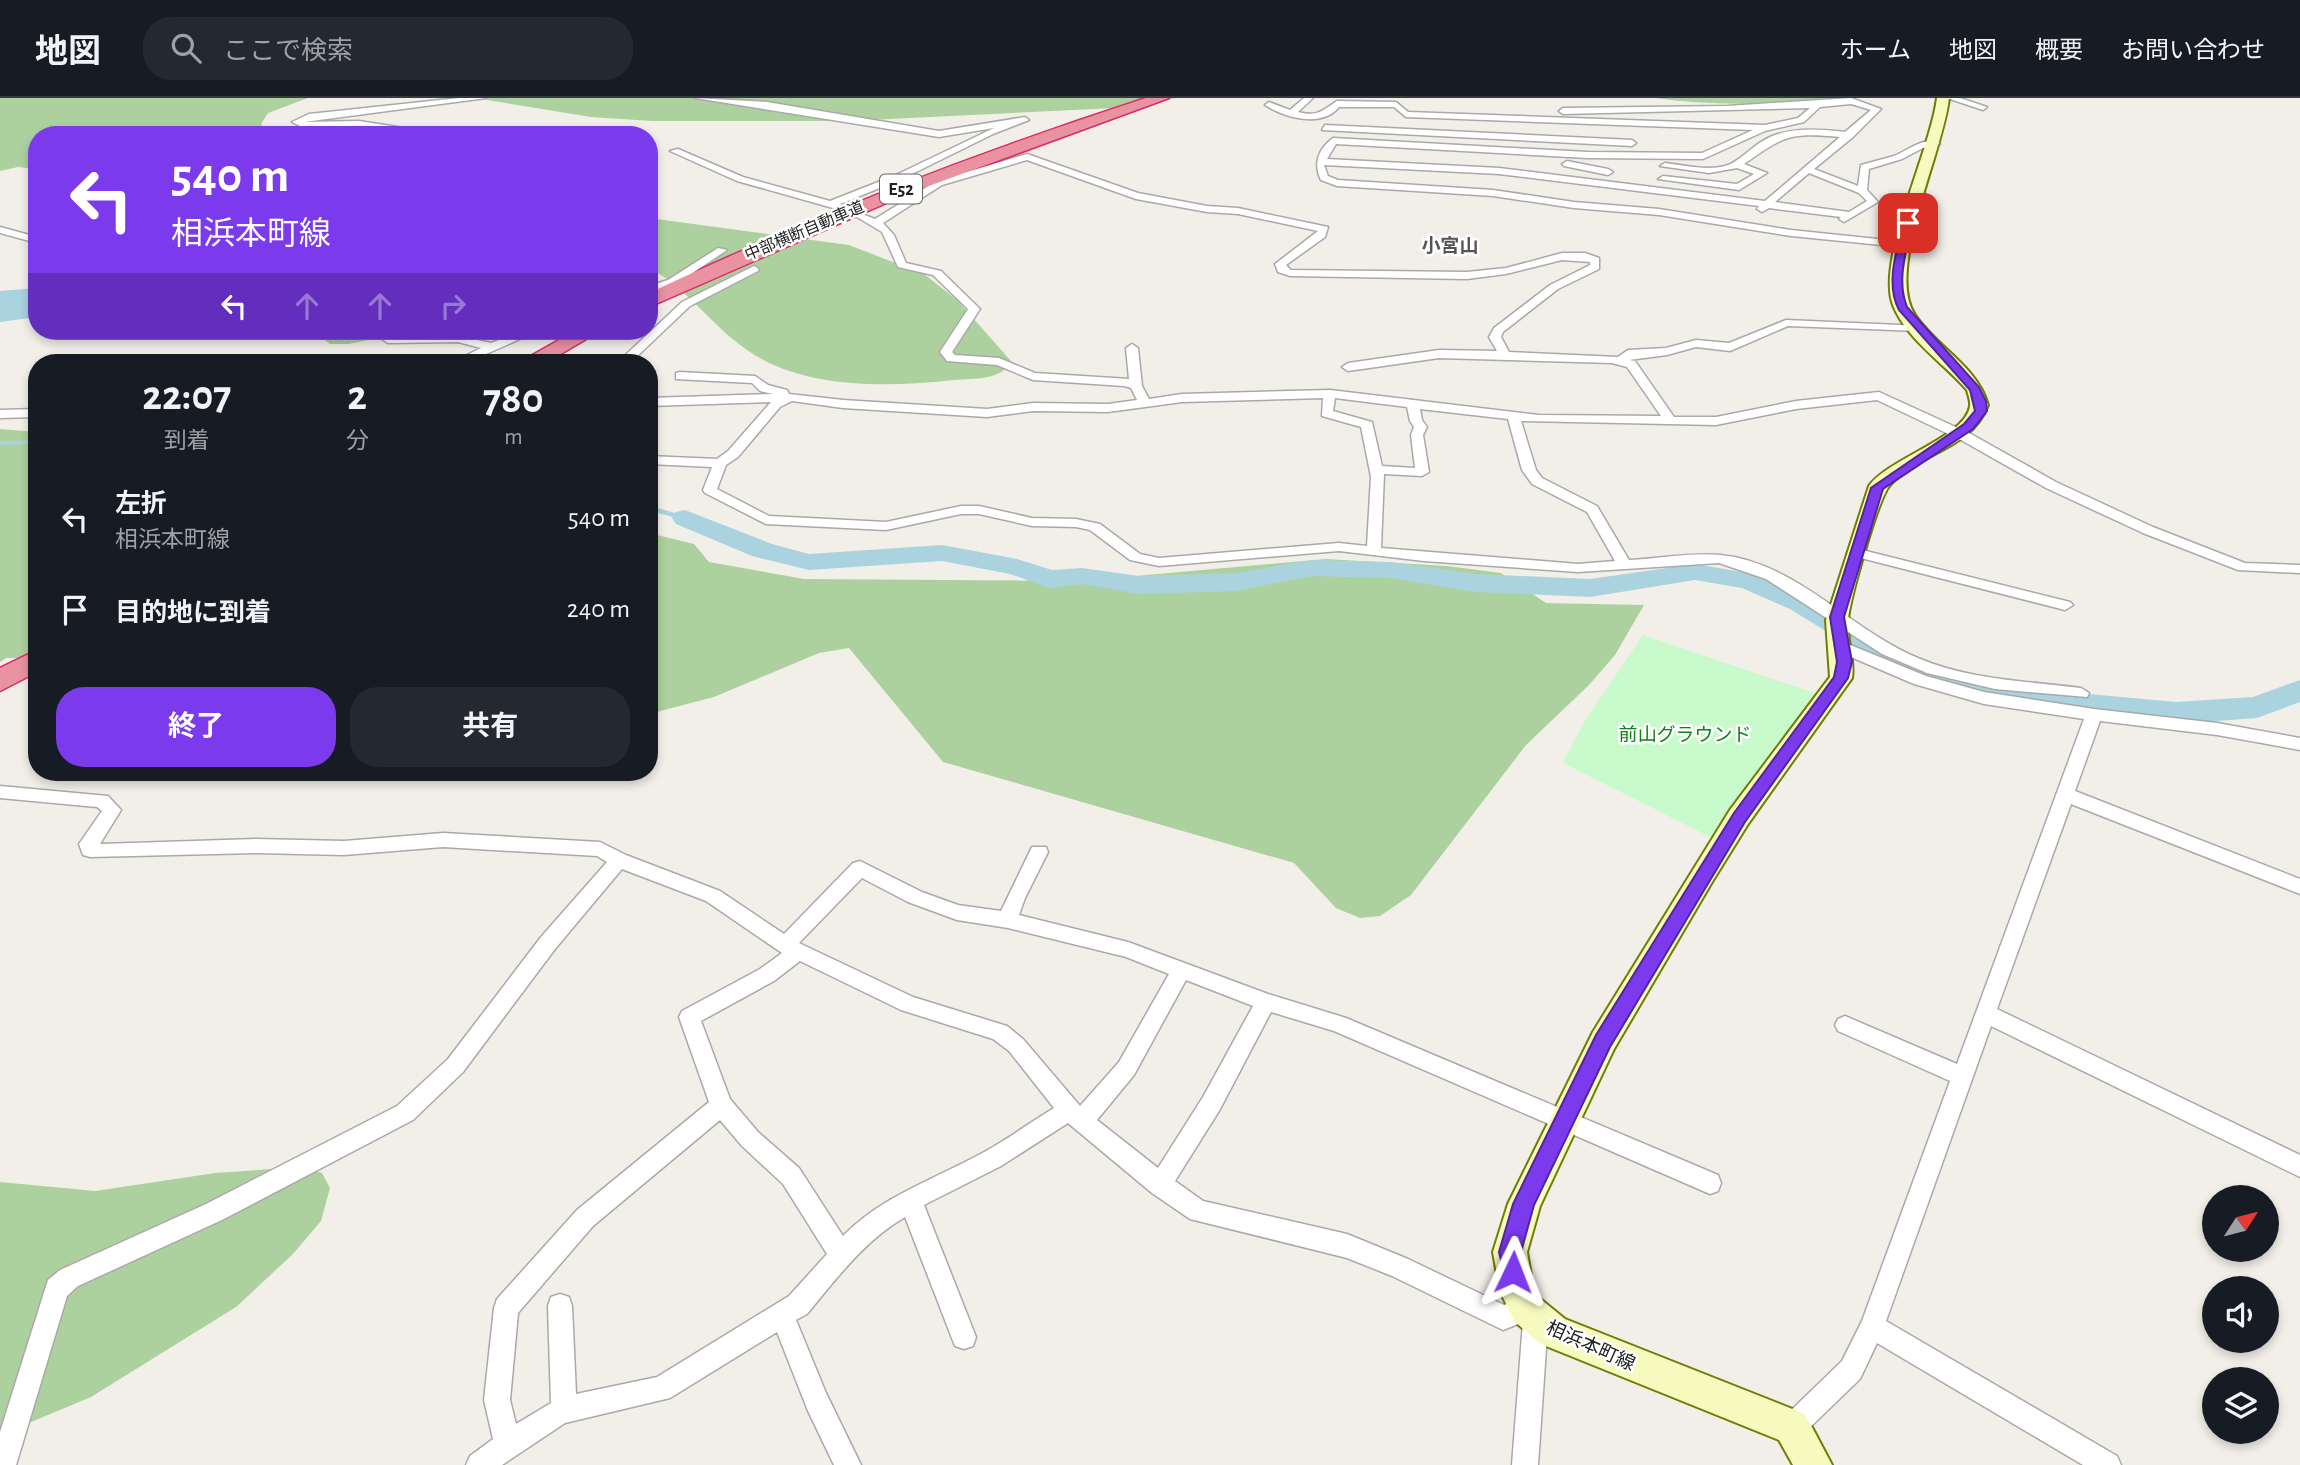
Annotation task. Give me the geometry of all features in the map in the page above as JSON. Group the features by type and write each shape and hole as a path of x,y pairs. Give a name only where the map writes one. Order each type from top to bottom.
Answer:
{"highway":[{"name":"中部横断自動車道","path":"658,297 841,214 942,172 1161,98"},
{"path":"546,354 573,340"},
{"path":"0,681 28,664"}],"main road":[{"name":"相浜本町線","path":"1792,1427 1553,1332 1531,1314 1517,1291 1510,1252 1524,1204 1603,1041 1739,817 1841,678 1844,662 1839,630 1858,553 1880,483 1979,416 1981,401 1969,381 1902,308 1896,288 1902,244 1942,124 1943,98"},
{"path":"1792,1427 1813,1465"}],"street":[{"path":"375,126 306,126 296,122 309,117 482,98"},
{"path":"674,151 740,179 836,205 990,132 1025,120 939,134 767,105 699,98"},
{"path":"1293,112 1308,98"},
{"path":"1951,98 1983,107"},
{"path":"1542,121 1542,114 1551,112 1818,105 1852,100 1874,106 1877,112 1749,220 1749,226"},
{"path":"1269,105 1319,118 1333,112 1337,104 1348,102 1396,106 1406,114 1608,124 1765,128"},
{"path":"1333,141 1587,155 1703,156 1765,128 1801,120 1818,105"},
{"path":"1665,109 1677,126"},
{"path":"1457,116 1461,168"},
{"path":"1319,118 1333,141"},
{"path":"1608,124 1615,143"},
{"path":"1325,128 1640,144"},
{"path":"1514,196 1521,183 1531,174 1567,164 1609,161 1716,170 1737,165 1750,153 1778,137 1807,132 1850,135"},
{"path":"1319,161 1333,141"},
{"path":"1862,191 1864,167 1867,164 1899,157 1921,145 1936,144"},
{"path":"1702,145 1728,145"},
{"path":"877,222 939,183 1027,157 1136,196 1207,209 1238,211 1324,229 1280,264 1282,270 1290,273 1350,272 1442,277 1505,271 1570,256 1595,260 1595,267 1554,287 1494,334 1505,355"},
{"path":"1319,161 1531,174 1852,215"},
{"path":"1319,161 1324,178 1337,183 1514,196 1902,244"},
{"path":"1567,164 1615,173"},
{"path":"1654,177 1740,187 1762,173 1737,165"},
{"path":"1809,170 1862,191 1873,202 1821,230 1821,236"},
{"path":"1660,212 1662,191"},
{"path":"862,217 877,222 890,232 902,265 937,273 974,309 946,352 951,358 999,362 1033,376 1112,380 1136,386"},
{"path":"0,230 28,238"},
{"path":"658,287 672,282 722,250"},
{"path":"658,330 686,304 754,269"},
{"path":"1622,360 1629,354 1667,351 1696,343 1730,347 1786,323 1919,328"},
{"path":"460,340 486,350 490,354"},
{"path":"477,354 510,340"},
{"path":"633,354 648,340"},
{"path":"1132,348 1136,386 1144,401"},
{"path":"1348,367 1439,354 1622,360 1631,364 1664,407 1669,419"},
{"path":"680,376 755,380 764,388 788,398"},
{"path":"658,402 788,398 987,413 1033,408 1108,408 1144,401 1330,394 1539,419 1716,421 1870,395 1890,400 1957,433 2078,499 2200,552 2243,566 2300,569"},
{"path":"1330,394 1326,413 1367,425 1378,477 1374,550"},
{"path":"788,398 776,404 733,454 720,463 710,490 725,502 766,520 886,526 979,510 1032,522 1095,527 1135,557 1159,562 1202,561 1316,548 1374,550 1578,568 1700,558 1738,561 1769,574 1839,630 1920,680 1964,693 2094,715 2217,729 2300,744"},
{"path":"1375,470 1422,472 1417,435 1421,427 1416,421 1413,404"},
{"path":"0,414 28,413"},
{"path":"1513,415 1530,470 1537,481 1592,509 1625,565"},
{"path":"658,460 720,463"},
{"path":"1858,553 2065,605"},
{"path":"1839,630 1940,672 1979,681 2081,692"},
{"path":"1792,1427 1851,1370 1872,1326 2094,715"},
{"path":"0,792 102,801 112,810 109,818 88,844 90,850 256,846 344,848 443,840 600,849 619,860 713,895 792,949 908,1004 1000,1032 1016,1045 1075,1115 1160,1185 1198,1211 1347,1247 1400,1267 1503,1318 1531,1314 1525,1465"},
{"path":"2064,794 2300,887"},
{"path":"1008,920 1015,898 1039,852"},
{"path":"3,1465 57,1289 69,1278 214,1212 405,1114 426,1098 452,1072 536,960 619,860"},
{"path":"842,1256 791,1175 750,1139 721,1105 689,1017 767,975 860,868 915,897 957,912 1008,920 1128,950 1266,1002 1339,1024 1710,1183"},
{"path":"479,1465 564,1410 662,1390 782,1315 814,1290 876,1221 910,1200 1075,1115 1115,1088 1182,969"},
{"path":"1160,1185 1210,1104 1266,1002"},
{"path":"1985,1013 2300,1166"},
{"path":"1845,1025 1962,1076"},
{"path":"508,1445 497,1400 506,1308 585,1217 665,1156 721,1105"},
{"path":"910,1200 964,1337"},
{"path":"560,1306 564,1410"},
{"path":"782,1315 817,1402 848,1465"},
{"path":"1872,1326 2108,1465"}],"green space":[{"path":"0,98 308,98 268,113 262,126 28,126 28,168 0,171"},
{"path":"475,98 1176,98 1115,108 848,121 652,121 591,117"},
{"path":"1655,98 1828,98 1742,104"},
{"path":"658,219 849,245 924,274 957,300 1011,361 1001,372 986,377 902,384 847,383 794,373 747,350 658,274"},
{"path":"325,340 368,340 349,344 330,344"},
{"path":"0,429 28,431 28,658 6,658 0,662"},
{"path":"658,535 694,544 709,562 804,579 1080,581 1326,559 1447,566 1501,573 1546,603 1644,605 1615,655 1589,685 1526,745 1411,895 1380,916 1360,918 1336,908 1294,863 943,762 849,648 819,653 714,697 658,712"},
{"name":"前山グラウンド","path":"1643,635 1821,695 1714,839 1563,763 1584,722"},
{"path":"301,1167 322,1173 330,1188 321,1221 293,1254 236,1307 91,1397 0,1435 0,1182 95,1191 215,1173"}],"water":[{"path":"28,289 28,318 0,322 0,291"}],"waterway":[{"path":"0,443 28,442"},
{"path":"658,510 685,518"},
{"path":"685,518 762,550 809,562 942,553 1017,567 1050,579 1082,576 1139,585 1235,582 1312,568 1390,570 1476,583 1590,588 1695,572 1749,581 1800,603 1911,670 1975,688 2078,704 2176,713 2257,707 2300,690"}],"district":[{"name":"小宮山","path":"1450,245"}],"route":[{"path":"1513,1272 1510,1252 1524,1204 1603,1041 1739,817 1841,678 1844,662 1837,617 1877,488 1880,483 1975,421 1981,411 1981,401 1975,389 1902,308 1898,298 1898,268 1908,223"}]}
